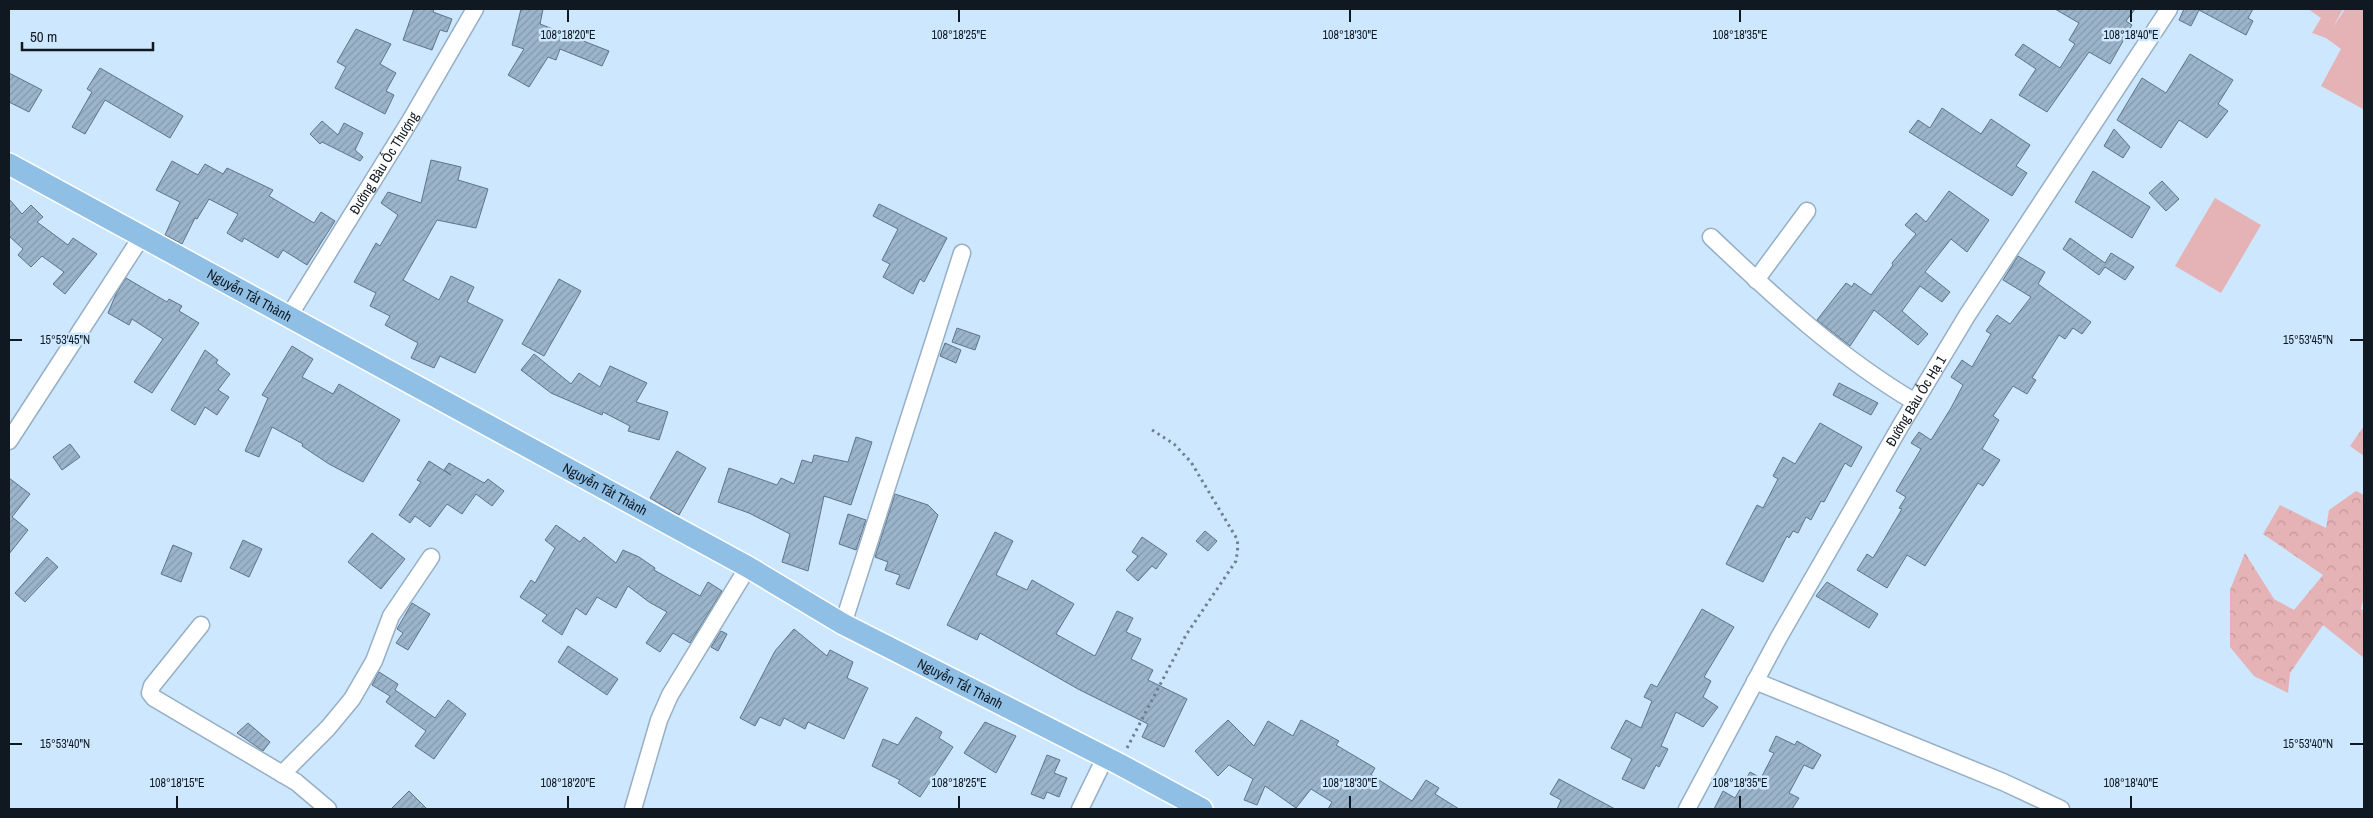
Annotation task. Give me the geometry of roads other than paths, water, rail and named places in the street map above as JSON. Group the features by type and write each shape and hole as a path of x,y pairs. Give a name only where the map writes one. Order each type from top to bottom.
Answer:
{"main road":[{"name":"Nguyễn Tất Thành","path":"9,164 748,567 843,624 1202,809"}],"street":[{"name":"Đường Bàu Ốc Thượng","path":"290,316 410,121 475,9"},
{"name":"Đường Bàu Ốc Hạ 1","path":"1687,809 1755,681 1853,506 1968,314 2170,9"},
{"path":"1756,280 1807,211"},
{"path":"9,441 142,236"},
{"path":"1711,237 1756,280 1845,356 1876,379 1915,402"},
{"path":"843,624 962,253"},
{"path":"282,774 323,734 352,699 374,661 391,616 431,557"},
{"path":"633,809 642,772 662,711 748,567"},
{"path":"201,625 152,686 150,693 154,698 296,782 328,809"},
{"path":"1755,681 2003,782 2061,809"},
{"path":"1080,809 1112,761"}]}
